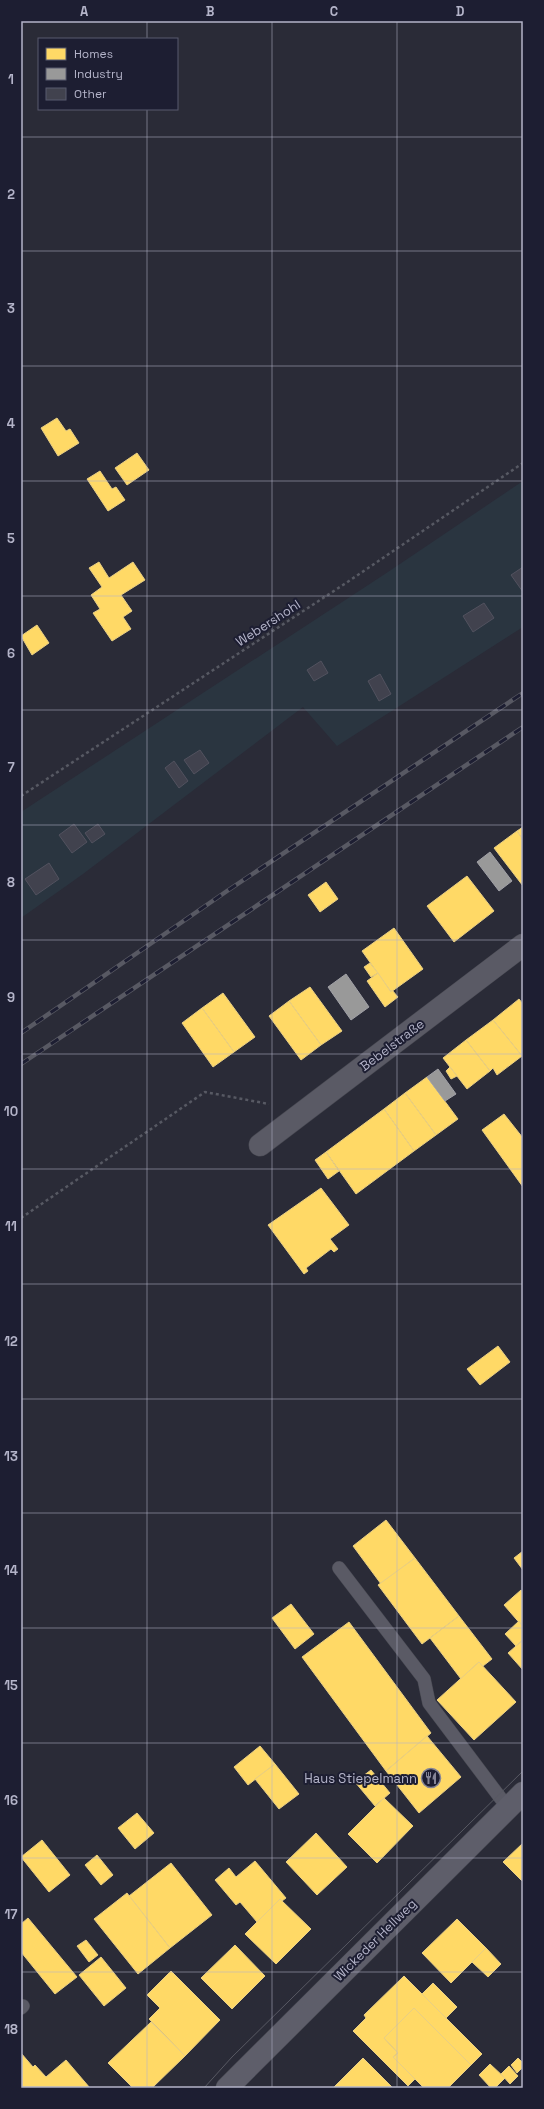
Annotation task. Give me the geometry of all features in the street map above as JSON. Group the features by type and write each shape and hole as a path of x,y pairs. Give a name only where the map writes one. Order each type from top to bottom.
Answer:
{"main road":[{"name":"Wickeder Hellweg","path":"228,2088 523,1793"}],"street":[{"name":"Bebelstraße","path":"260,1145 523,945"}],"lane":[{"path":"339,1568 424,1679 429,1703 508,1808"}],"path":[{"name":"Webershohl","path":"21,796 346,583 523,463"},
{"path":"21,1218 205,1092 306,1111"}],"shaded area":[{"path":"523,481 523,627 337,746 303,707 83,874 21,918 21,812 388,572"}],"building: Homes":[{"path":"57,418 66,431 70,429 79,443 58,456 41,428"},
{"path":"137,453 149,470 127,485 115,468"},
{"path":"100,471 112,489 116,487 125,500 108,511 87,479"},
{"path":"99,562 109,578 133,562 145,580 121,595 132,611 123,617 131,629 112,641 93,613 100,609 91,595 102,587 89,568"},
{"path":"37,625 49,643 32,655 21,636"},
{"path":"523,827 523,840 517,831"},
{"path":"517,831 523,840 523,886 494,848"},
{"path":"467,876 494,911 454,942 427,906"},
{"path":"326,882 338,899 320,912 308,895"},
{"path":"394,928 423,969 391,992 362,951"},
{"path":"370,963 378,973 371,977 364,967"},
{"path":"378,973 391,992 392,990 398,997 385,1007 367,981"},
{"path":"310,987 342,1031 321,1045 289,1001"},
{"path":"223,993 255,1037 234,1052 202,1008"},
{"path":"519,999 523,1004 522,1056 493,1020"},
{"path":"289,1001 321,1045 301,1060 269,1016"},
{"path":"202,1008 234,1052 213,1067 182,1023"},
{"path":"493,1020 522,1056 497,1075 493,1068 490,1071 466,1040"},
{"path":"466,1040 490,1071 467,1089 443,1058"},
{"path":"450,1067 457,1076 451,1079 446,1071"},
{"path":"427,1077 458,1119 436,1135 405,1093"},
{"path":"405,1093 436,1135 414,1151 384,1109"},
{"path":"384,1109 414,1151 356,1194 326,1152"},
{"path":"504,1114 523,1138 523,1187 482,1130"},
{"path":"326,1152 339,1171 328,1179 315,1160"},
{"path":"321,1188 349,1225 330,1239 338,1249 334,1252 331,1249 306,1268 308,1271 304,1274 268,1225"},
{"path":"498,1346 510,1362 480,1385 467,1369"},
{"path":"386,1520 415,1558 381,1584 353,1546"},
{"path":"523,1551 523,1570 514,1558"},
{"path":"415,1558 459,1616 422,1644 378,1585"},
{"path":"521,1590 523,1593 523,1627 504,1605"},
{"path":"291,1604 314,1634 295,1649 272,1618"},
{"path":"459,1616 492,1659 483,1666 479,1662 461,1679 430,1638"},
{"path":"519,1621 523,1627 523,1640 516,1646 505,1634"},
{"path":"349,1622 431,1733 386,1771 302,1657"},
{"path":"523,1640 523,1670 508,1653"},
{"path":"479,1662 516,1702 474,1740 437,1700"},
{"path":"427,1736 461,1777 419,1813 386,1771"},
{"path":"260,1746 275,1764 248,1785 234,1767"},
{"path":"275,1764 299,1794 279,1809 255,1779"},
{"path":"371,1770 390,1793 375,1806 355,1782"},
{"path":"384,1798 413,1826 377,1863 348,1834"},
{"path":"137,1813 154,1833 135,1849 118,1828"},
{"path":"316,1833 347,1867 317,1895 286,1862"},
{"path":"42,1840 70,1875 49,1892 21,1857"},
{"path":"523,1843 523,1882 503,1862"},
{"path":"97,1855 113,1875 101,1885 85,1865"},
{"path":"255,1861 286,1898 282,1901 280,1899 257,1922 240,1902 236,1905 215,1880 229,1868 236,1877"},
{"path":"171,1863 212,1915 170,1948 129,1896"},
{"path":"127,1893 170,1948 138,1974 94,1919"},
{"path":"280,1899 311,1929 276,1964 245,1934"},
{"path":"28,1918 77,1977 55,1994 21,1952 21,1924"},
{"path":"457,1919 486,1948 451,1983 422,1953"},
{"path":"86,1940 98,1955 89,1962 77,1946"},
{"path":"235,1945 265,1976 232,2009 201,1978"},
{"path":"486,1948 501,1964 488,1977 472,1962"},
{"path":"101,1957 126,1988 104,2006 79,1975"},
{"path":"171,1971 220,2020 185,2056 149,2019 160,2008 147,1995"},
{"path":"404,1976 482,2054 471,2065 414,2008 384,2038 398,2053 393,2057 415,2079 408,2086 353,2031 366,2018 364,2015"},
{"path":"433,1983 457,2007 446,2018 422,1994"},
{"path":"414,2008 471,2065 448,2088 424,2088 393,2057 398,2053 384,2038"},
{"path":"151,2022 185,2056 152,2088 133,2088 108,2063"},
{"path":"21,2053 33,2067 35,2065 46,2077 66,2060 90,2088 21,2088"},
{"path":"363,2058 393,2088 333,2088"},
{"path":"518,2058 523,2063 523,2067 517,2073 511,2065"},
{"path":"490,2064 505,2078 495,2088 491,2088 479,2075"},
{"path":"509,2066 518,2076 510,2084 501,2074"}],"building: Industry":[{"path":"490,852 512,881 499,891 477,862"},
{"path":"346,974 369,1007 351,1020 328,987"},
{"path":"438,1069 456,1094 445,1101 427,1077"}],"building: Other":[{"path":"523,567 523,592 511,575"},
{"path":"484,603 494,618 473,632 463,616"},
{"path":"321,661 328,673 314,681 307,670"},
{"path":"380,674 391,694 379,701 368,681"},
{"path":"200,750 209,763 194,774 184,760"},
{"path":"174,761 188,781 179,788 165,768"},
{"path":"74,824 87,842 72,853 59,835"},
{"path":"98,824 105,834 92,843 85,833"},
{"path":"49,863 59,879 36,895 25,879"}],"tram line":[{"path":"204,2088 232,2057 523,1771"}],"railway":[{"path":"21,1033 227,891 523,693"},
{"path":"21,1064 523,727"}],"place":[{"name":"Haus Stiepelmann","path":"431,1778"}]}
